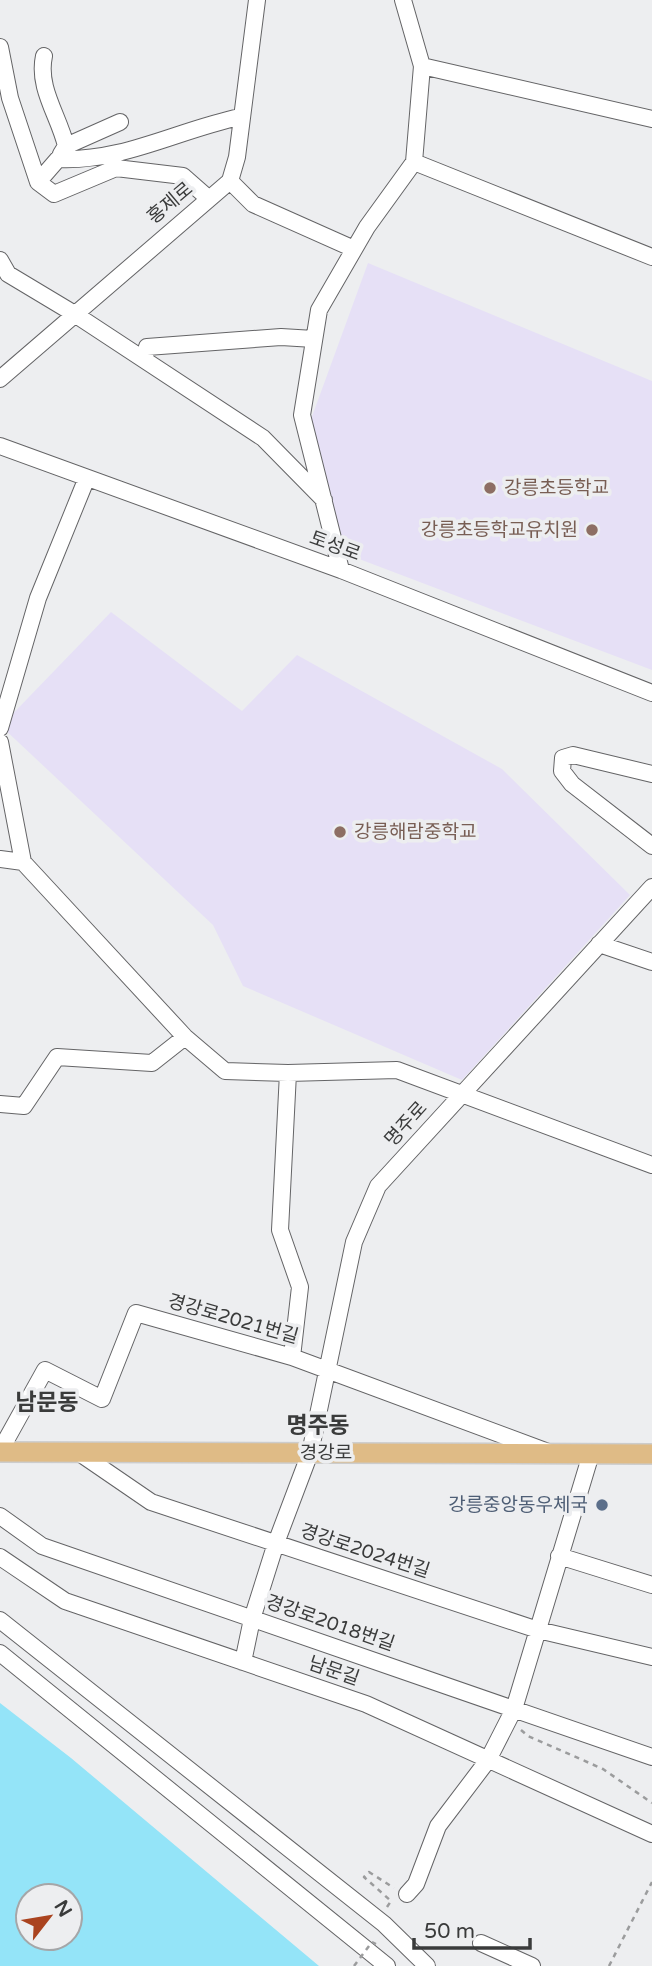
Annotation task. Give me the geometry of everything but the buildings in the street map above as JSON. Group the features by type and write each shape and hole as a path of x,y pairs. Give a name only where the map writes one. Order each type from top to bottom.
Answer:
{"main road":[{"name":"경강로","path":"0,1452 652,1454"}],"street":[{"path":"257,0 237,156 230,181 253,204 354,249"},
{"path":"341,570 326,501 302,415 319,310 354,249 414,162 422,66 403,0"},
{"path":"0,47 10,98 38,182 54,194 117,168 163,171 183,176 208,198"},
{"path":"44,56 45,91 61,126 62,153"},
{"path":"422,66 652,119"},
{"path":"62,153 83,160 136,150 208,124 240,117"},
{"path":"38,182 62,153 120,122"},
{"path":"414,162 652,257"},
{"name":"홍제로","path":"0,379 73,313 230,181"},
{"path":"0,260 8,274 73,313 263,438 326,501"},
{"path":"144,359 147,347 281,337 314,339"},
{"name":"토성로","path":"0,446 86,480 341,570 652,693"},
{"path":"0,728 38,597 86,480"},
{"path":"0,742 23,862 185,1037 225,1071 288,1073 397,1070 652,1165"},
{"path":"652,774 573,755 564,758 562,771 572,784 652,846"},
{"path":"0,859 23,862"},
{"name":"명주로","path":"243,1662 252,1619 276,1543 310,1452 354,1242 378,1186 652,887"},
{"path":"599,944 652,962"},
{"path":"0,1104 24,1106 57,1057 152,1063 185,1037"},
{"path":"288,1073 281,1230 300,1287 292,1357"},
{"name":"경강로2021번길","path":"0,1452 45,1370 102,1399 136,1313 292,1357 551,1453"},
{"name":"경강로2024번길","path":"78,1452 151,1502 538,1630 652,1657"},
{"path":"407,1894 416,1884 429,1842 438,1826 488,1760 512,1714 592,1454"},
{"name":"경강로2018번길","path":"0,1516 42,1546 512,1714 652,1757"},
{"path":"559,1556 652,1585"},
{"name":"남문길","path":"0,1557 65,1601 366,1704 652,1833"},
{"path":"0,1620 384,1924 427,1966"},
{"path":"0,1653 387,1966"},
{"path":"481,1943 532,1966"}],"path":[{"path":"512,1714 528,1736 603,1769 652,1802"},
{"path":"387,1907 391,1901 364,1877 369,1872 401,1893 407,1894"},
{"path":"609,1966 652,1882"},
{"path":"354,1966 372,1942 376,1944"}],"shaded area":[{"name":"강릉초등학교","path":"368,263 652,381 652,670 346,554 310,422"},
{"name":"강릉해람중학교","path":"111,612 242,711 297,655 502,769 630,895 462,1080 243,986 213,925 1,726"}],"water":[{"path":"0,1703 71,1758 319,1966 0,1966"}],"place":[{"name":"강릉초등학교","path":"490,488"},
{"name":"강릉초등학교유치원","path":"592,530"},
{"name":"강릉해람중학교","path":"340,832"},
{"name":"강릉중앙동우체국","path":"602,1505"}],"district":[{"name":"남문동","path":"47,1403"},
{"name":"명주동","path":"318,1426"}]}
